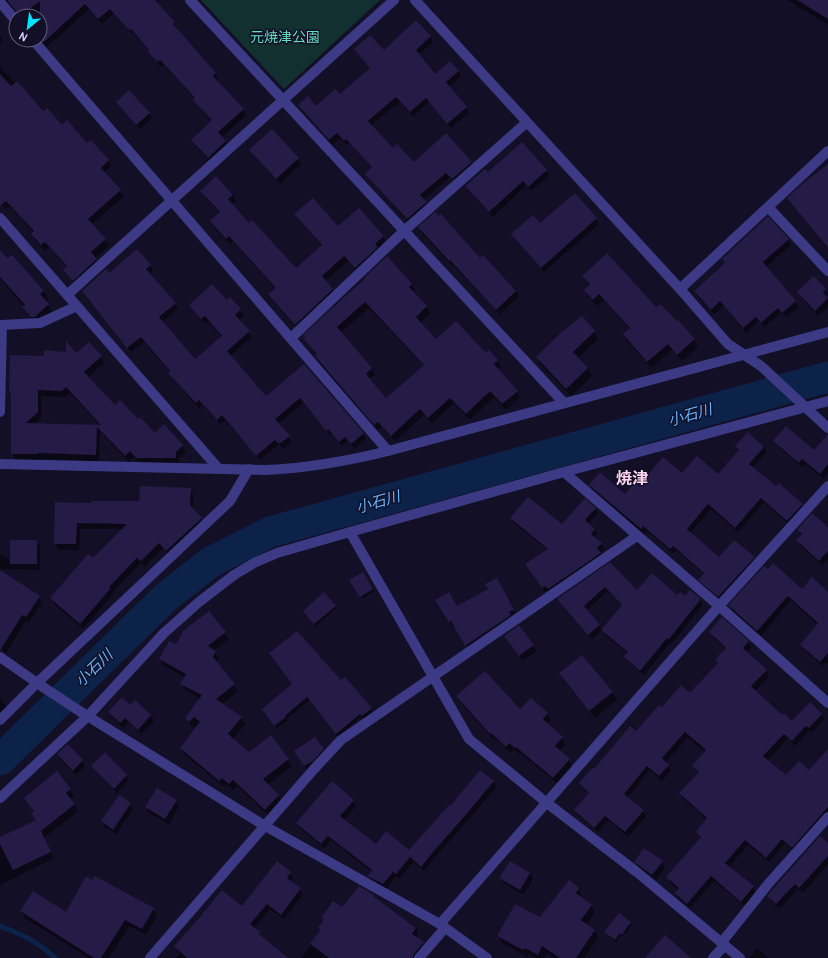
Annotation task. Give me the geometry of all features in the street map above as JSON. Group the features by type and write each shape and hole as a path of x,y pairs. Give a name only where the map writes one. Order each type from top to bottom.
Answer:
{"street":[{"path":"190,0 564,403"},
{"path":"67,295 394,0"},
{"path":"415,0 680,289 728,344 768,372 828,428"},
{"path":"0,2 8,12"},
{"path":"40,48 172,199 388,451"},
{"path":"291,338 404,231 527,122"},
{"path":"680,289 828,151"},
{"path":"768,207 828,271"},
{"path":"0,218 219,469"},
{"path":"0,412 1,325 40,323 77,306"},
{"path":"0,464 249,469 294,468 330,464 388,451 828,332"},
{"path":"0,798 164,633 199,602 234,575 254,563 277,553 350,532 803,405 828,401"},
{"path":"0,720 40,685 230,501 249,469"},
{"path":"564,472 719,606 828,704"},
{"path":"419,958 443,926 547,803 719,606 828,486"},
{"path":"350,532 469,739 547,803 638,873 740,958"},
{"path":"150,958 341,740 637,536"},
{"path":"0,657 85,714 265,826 443,926 487,958"},
{"path":"713,958 769,883 828,817"}],"green space":[{"name":"元焼津公園","path":"201,0 380,0 284,89"}],"building":[{"path":"7,0 155,0 175,22 173,24 216,73 213,76 244,109 218,132 226,141 208,158 191,140 212,120 193,100 195,98 176,77 160,60 157,62 131,29 129,30 110,9 98,19 85,4 48,38 48,8 40,8 40,1 31,8 14,8"},
{"path":"797,0 828,0 828,19"},
{"path":"416,20 431,36 416,50 435,74 450,61 459,71 446,82 467,107 447,124 426,98 410,112 396,97 368,121 393,148 397,144 414,162 446,133 472,162 452,179 446,173 420,195 427,202 407,219 365,174 372,167 346,139 344,141 337,133 329,140 298,105 308,96 316,106 335,89 340,94 370,68 354,49 370,35 384,50"},
{"path":"0,74 11,86 17,81 43,111 47,108 62,125 67,120 87,143 91,140 109,160 101,168 121,190 88,219 106,239 91,252 97,259 73,281 63,270 67,266 45,242 41,245 31,234 34,231 6,201 0,206"},
{"path":"129,90 150,113 136,125 116,102"},
{"path":"272,129 299,158 276,179 249,150"},
{"path":"522,142 547,170 528,187 523,181 489,212 465,186 485,169 488,172"},
{"path":"828,164 828,248 787,198"},
{"path":"216,176 233,195 228,199 249,223 252,220 296,268 322,245 294,214 313,198 338,226 359,208 384,236 375,244 378,247 355,268 344,256 322,276 333,289 295,325 268,294 276,288 229,236 226,239 210,221 220,212 200,191"},
{"path":"575,193 597,218 541,268 511,234 533,215 540,223"},
{"path":"435,212 439,216 441,214 480,258 483,255 516,291 496,310 418,227"},
{"path":"768,216 789,239 763,262 796,301 782,313 778,308 761,323 756,317 743,328 720,301 711,310 694,291 725,263 722,259"},
{"path":"137,249 151,265 146,269 176,303 159,317 195,359 222,336 205,316 201,319 189,305 212,284 227,300 230,297 241,309 235,315 250,331 227,351 266,396 304,364 364,433 351,444 345,437 339,442 328,429 326,431 300,398 275,419 290,436 279,444 275,440 256,456 222,415 217,420 199,400 196,403 168,373 170,371 141,337 127,348 82,291 106,269 109,273"},
{"path":"0,250 7,258 12,255 44,291 40,294 49,304 35,317 31,317 22,307 25,305 0,277"},
{"path":"607,253 656,307 660,304 677,321 678,320 695,339 677,355 668,344 647,362 623,334 630,328 599,294 593,300 584,290 590,284 582,276"},
{"path":"387,256 412,284 409,287 427,306 416,317 436,339 456,321 486,353 489,350 498,360 494,364 518,391 502,404 490,391 466,414 450,398 428,418 420,409 391,436 378,422 374,425 315,356 317,354 303,338 305,337 303,335 365,279 364,278","holes":["365,302 424,365 386,398 366,374 372,368 337,327"]},
{"path":"814,276 826,289 823,292 828,298 815,311 797,292"},
{"path":"582,316 595,331 573,352 588,368 566,389 536,357 564,330"},
{"path":"66,341 76,353 89,342 102,356 84,372 115,405 120,400 138,419 140,417 155,433 164,424 183,445 176,452 176,458 136,458 130,451 125,456 97,427 96,455 38,453 11,454 11,393 9,393 10,355 44,356 44,350 66,352","holes":["66,387 101,425 26,423 38,412 38,390 62,391"]},
{"path":"786,426 814,450 828,434 828,464 820,474 802,459 799,463 773,441"},
{"path":"748,432 764,447 749,464 776,486 779,483 803,504 787,521 761,498 735,528 708,504 687,529 719,557 734,540 755,557 718,597 698,580 704,573 673,546 670,549 643,526 641,529 589,485 600,472 625,494 635,482 639,485 663,457 682,473 697,456 718,474 739,450 735,446"},
{"path":"140,486 191,488 190,505 202,518 166,551 159,543 141,561 137,558 109,587 111,588 80,624 50,598 88,554 93,558 127,524 77,523 76,544 54,544 55,502 91,503 91,501 139,501"},
{"path":"528,497 562,524 585,498 596,508 585,520 595,529 591,534 602,543 597,548 601,553 548,589 545,586 542,588 525,564 548,549 510,518"},
{"path":"812,513 828,527 828,551 819,561 796,540 802,534 797,530"},
{"path":"10,540 37,540 37,564 10,564"},
{"path":"610,562 637,590 652,573 677,595 680,592 685,596 690,590 701,599 669,639 667,638 640,671 624,657 628,652 601,630 622,605 605,587 584,606 600,625 588,635 557,599"},
{"path":"773,563 802,589 812,577 828,592 828,653 820,662 800,645 818,623 788,596 757,631 728,605 764,566 768,569"},
{"path":"0,570 40,596 26,617 22,615 0,651"},
{"path":"363,572 373,589 360,597 349,580"},
{"path":"497,578 514,610 509,612 511,615 465,646 451,621 449,622 435,600 449,592 457,606 488,589 485,584"},
{"path":"324,592 336,606 314,624 303,611"},
{"path":"209,611 226,632 208,646 216,651 213,657 235,684 216,699 242,717 228,734 249,752 271,735 289,759 263,779 279,795 265,810 233,780 229,784 222,778 219,781 180,748 200,722 194,717 189,722 185,718 202,695 180,684 186,674 159,659 169,641 176,644 184,630"},
{"path":"722,617 749,641 743,648 767,670 751,686 782,715 784,713 792,721 810,702 822,714 809,728 806,726 792,741 784,734 763,756 786,775 799,761 809,770 828,749 828,807 792,848 782,839 766,858 745,840 725,863 754,886 741,902 711,876 687,904 675,893 679,888 666,877 701,837 696,832 707,818 679,793 699,772 692,766 706,750 685,732 662,758 669,765 659,776 647,766 624,794 644,810 625,832 605,816 594,828 574,810 589,793 579,783 592,768 594,769 630,726 636,731 659,705 662,707 681,685 690,693 718,663 715,660 726,648 709,632"},
{"path":"519,625 534,645 519,656 504,636"},
{"path":"297,631 341,680 345,677 372,708 362,716 360,714 336,734 307,697 274,726 262,709 292,684 269,653"},
{"path":"582,655 613,692 589,711 559,673"},
{"path":"485,671 520,709 531,698 548,713 543,719 563,737 555,746 570,759 553,778 516,747 515,748 509,743 506,747 491,733 490,734 456,696"},
{"path":"122,697 130,705 135,700 151,715 138,730 125,718 120,723 108,712"},
{"path":"315,737 324,749 313,761 304,766 294,751"},
{"path":"68,744 83,760 73,771 57,754"},
{"path":"105,752 127,775 114,789 91,766"},
{"path":"480,770 494,781 469,811 421,867 410,857 396,874 393,872 383,884 367,876 372,870 328,836 321,844 296,823 332,781 354,800 340,816 376,844 386,831 409,850 449,805 450,806"},
{"path":"57,771 71,789 66,793 75,804 41,831 51,852 13,870 0,844 0,837 36,820 31,814 34,811 24,798"},
{"path":"157,788 177,800 165,819 145,807"},
{"path":"119,795 131,803 113,830 101,821"},
{"path":"820,836 828,843 828,856 799,888 795,884 776,904 767,896"},
{"path":"644,848 663,861 652,875 634,862"},
{"path":"277,861 291,872 287,878 301,888 281,915 267,904 250,924 260,932 259,934 288,958 187,958 174,946 222,890 242,906"},
{"path":"510,861 530,873 520,890 499,878"},
{"path":"86,876 92,880 95,876 154,908 142,929 125,920 101,958 94,958 20,911 33,891 66,912"},
{"path":"569,880 579,888 576,893 592,905 581,920 595,930 576,958 560,958 542,946 538,955 525,948 523,950 497,936 515,904 540,917"},
{"path":"359,886 374,895 373,896 416,928 412,934 424,942 414,954 413,958 329,958 310,944 321,929 318,928 324,920 321,918 333,901 342,907"},
{"path":"619,913 631,922 622,935 620,933 615,940 604,932"},
{"path":"665,935 691,958 645,958"}],"waterway":[{"name":"小石川","path":"0,760 166,597 211,562 270,532 828,377"},
{"path":"0,926 29,939 42,947 55,958"}],"district":[{"name":"焼津","path":"632,478"}]}
